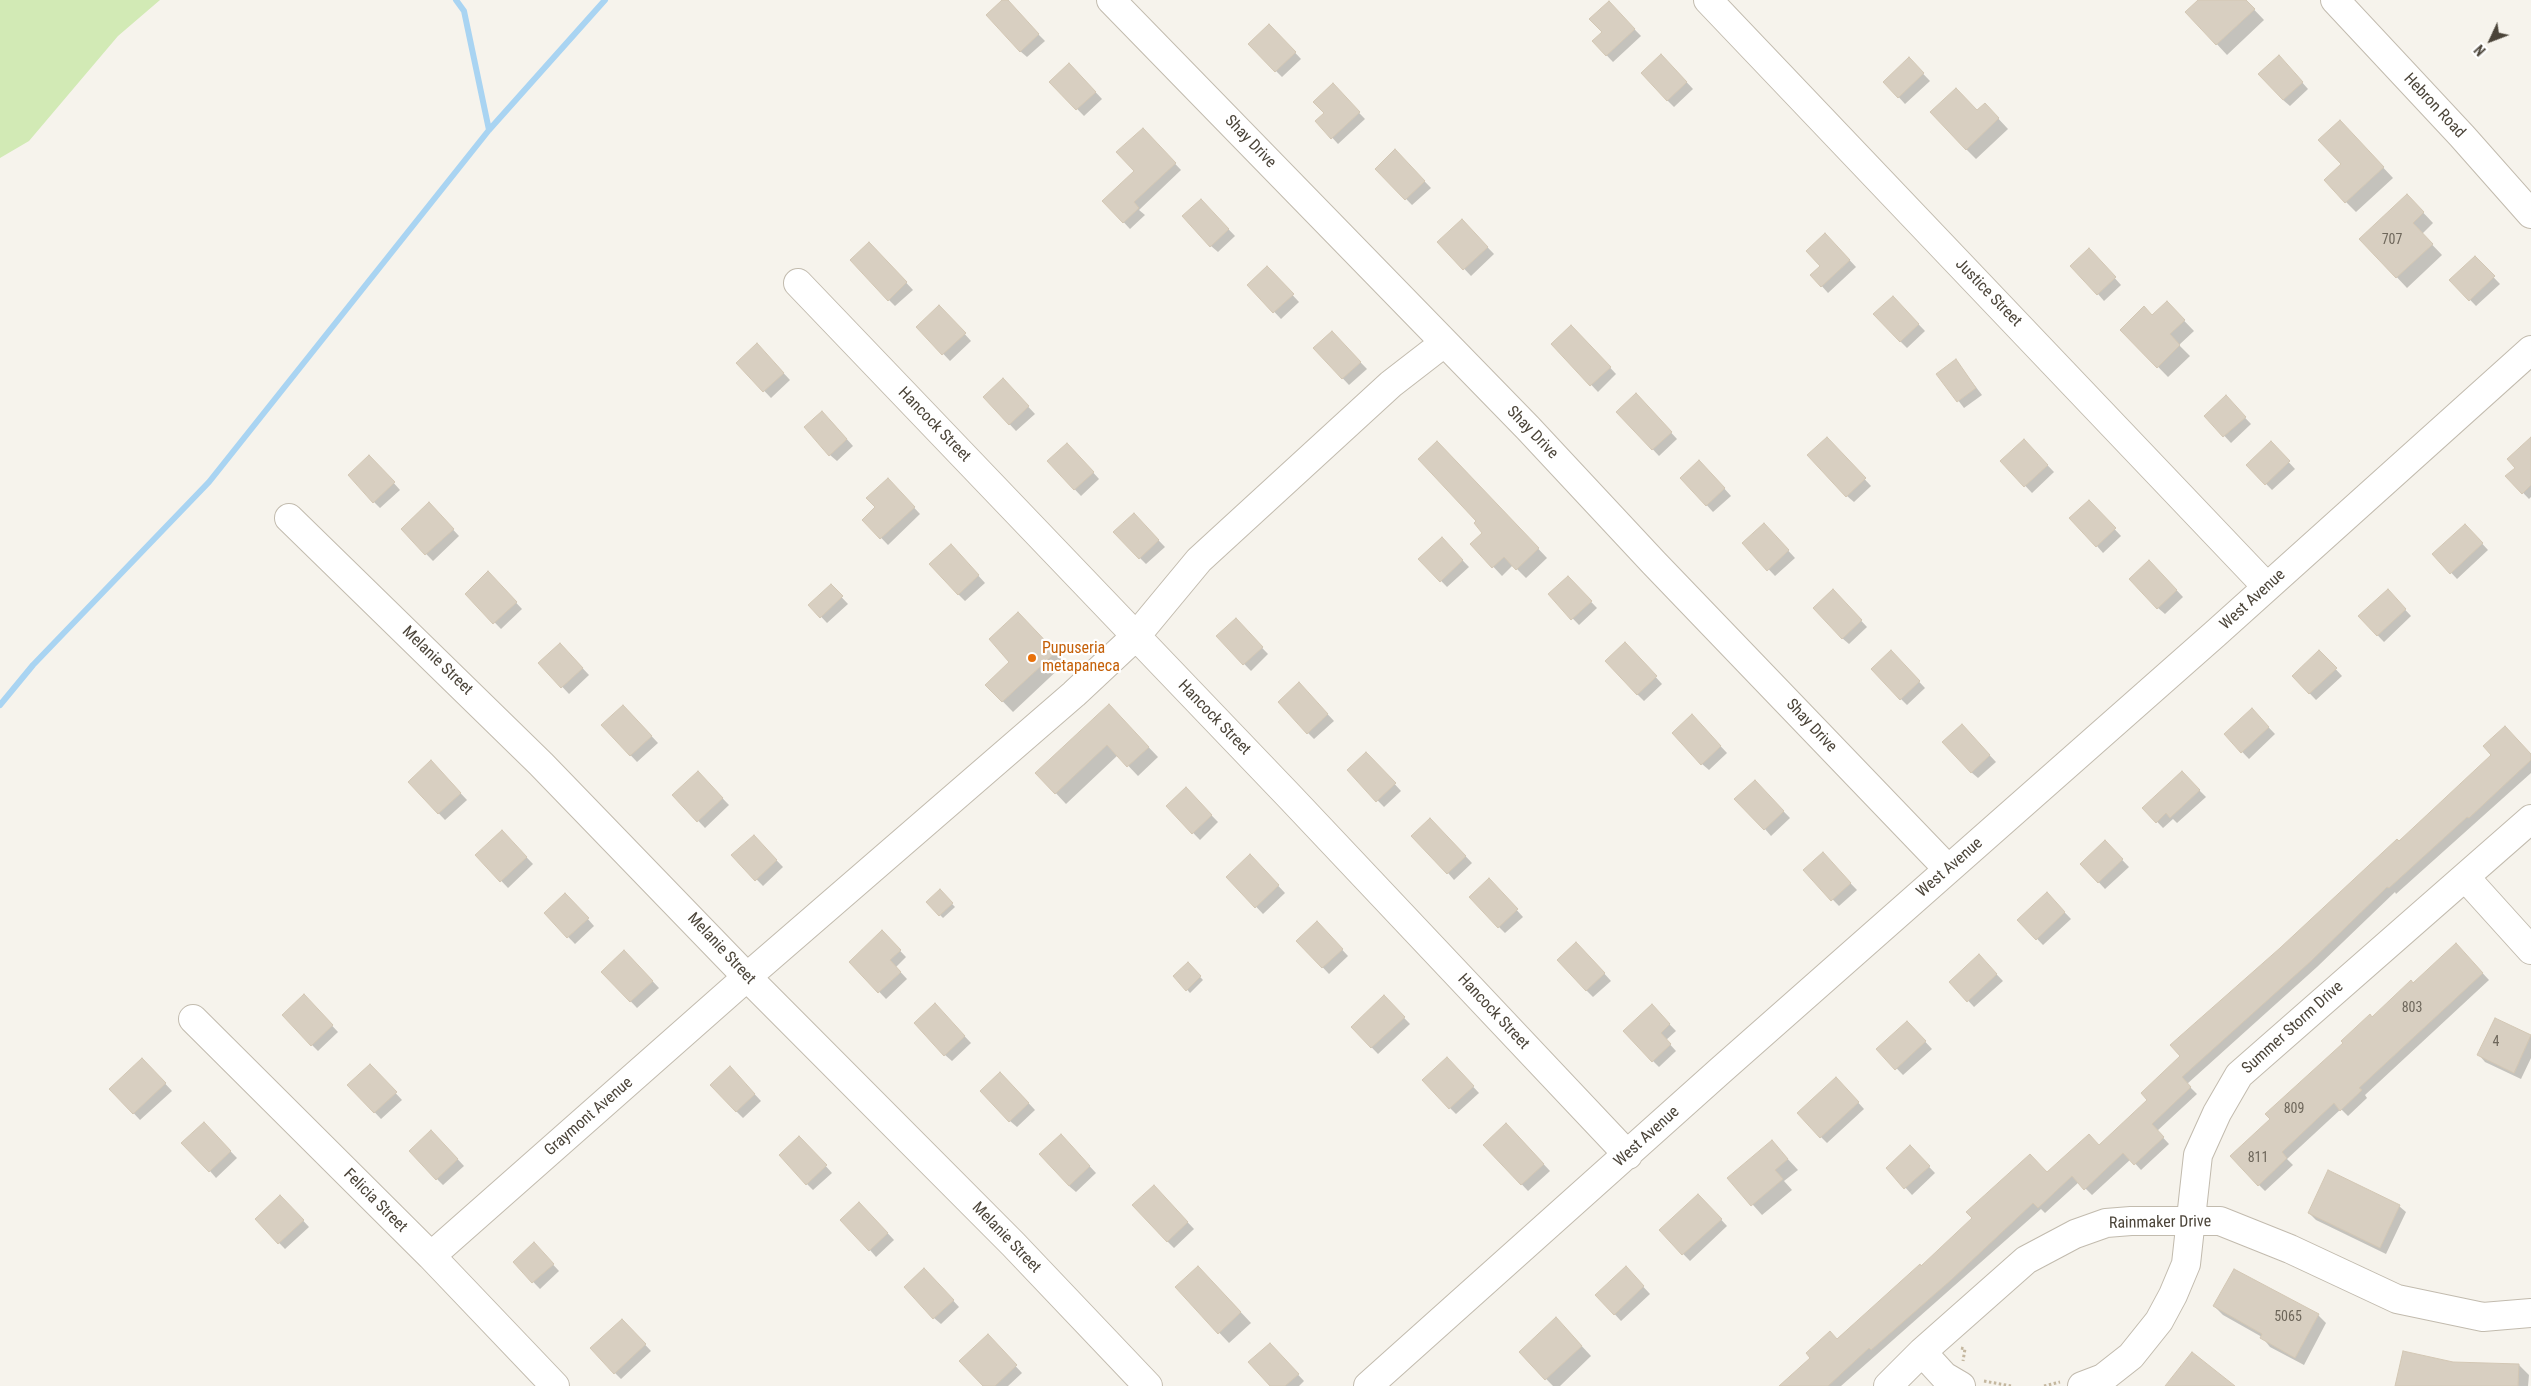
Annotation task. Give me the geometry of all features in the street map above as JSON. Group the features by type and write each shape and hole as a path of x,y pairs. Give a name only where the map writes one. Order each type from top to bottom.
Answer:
{"street":[{"name":"Shay Drive","path":"1112,0 1528,428 1654,563 1948,869"},
{"name":"Justice Street","path":"1708,0 2267,587"},
{"name":"Hebron Road","path":"2335,0 2462,136 2531,214"},
{"name":"Hancock Street","path":"798,284 1136,636 1628,1155"},
{"name":"Graymont Avenue","path":"431,1256 747,977 1074,694 1136,636 1199,560 1391,384 1444,343"},
{"name":"West Avenue","path":"1368,1386 2531,350"},
{"name":"Melanie Street","path":"289,518 541,764 747,977 1013,1244 1148,1386"},
{"name":"Summer Storm Drive","path":"2076,1383 2102,1378 2131,1356 2159,1321 2173,1296 2186,1264 2198,1154 2216,1113 2240,1075 2531,819"},
{"path":"2465,876 2531,950"},
{"name":"Felicia Street","path":"193,1019 431,1256 555,1386"},
{"name":"Rainmaker Drive","path":"1888,1386 1922,1352 2026,1260 2075,1234 2106,1223 2131,1221 2220,1221 2290,1249 2397,1299 2483,1317 2531,1313"},
{"path":"1922,1352 1944,1376 1961,1386"}],"path":[{"path":"2044,1386 2076,1383"}],"green space":[{"path":"0,0 160,0 118,36 29,141 0,158"}],"building":[{"path":"1002,0 1008,0 1039,34 1020,52 986,15"},
{"path":"2198,0 2246,0 2255,9 2216,45 2185,12"},
{"path":"1609,1 1635,29 1606,56 1592,41 1602,32 1589,19"},
{"path":"1269,24 1296,52 1275,72 1248,44"},
{"path":"1661,54 1687,82 1667,101 1641,73"},
{"path":"2279,55 2303,82 2283,100 2258,74"},
{"path":"1909,57 1924,73 1898,98 1883,82"},
{"path":"1069,63 1096,92 1076,110 1049,82"},
{"path":"1333,83 1360,112 1331,139 1315,121 1324,113 1313,102"},
{"path":"1956,88 1977,110 1985,103 1999,118 1966,150 1930,112"},
{"path":"2340,120 2384,167 2345,203 2324,180 2341,164 2318,140"},
{"path":"1143,128 1176,163 1134,202 1139,208 1123,223 1102,201 1134,171 1116,152"},
{"path":"1395,149 1425,181 1405,200 1375,169"},
{"path":"2407,194 2424,212 2413,223 2433,244 2396,278 2359,239"},
{"path":"1201,199 1229,229 1210,247 1182,216"},
{"path":"1462,219 1488,247 1463,270 1437,242"},
{"path":"1825,233 1850,260 1821,287 1810,275 1820,266 1806,251"},
{"path":"869,242 907,282 888,301 850,260"},
{"path":"2089,248 2116,277 2097,295 2070,266"},
{"path":"2475,256 2495,276 2469,301 2449,280"},
{"path":"1267,266 1294,294 1273,313 1247,285"},
{"path":"1893,296 1919,324 1900,342 1873,314"},
{"path":"2167,301 2185,320 2170,334 2180,345 2157,368 2120,330 2144,306 2152,315"},
{"path":"939,305 966,333 942,355 916,327"},
{"path":"1571,325 1611,367 1590,386 1551,344"},
{"path":"1332,331 1361,362 1342,379 1313,348"},
{"path":"757,343 784,373 763,392 736,363"},
{"path":"1956,359 1976,388 1957,402 1936,374"},
{"path":"1003,378 1029,406 1009,425 983,397"},
{"path":"1636,393 1672,432 1652,450 1616,412"},
{"path":"2226,395 2246,417 2223,437 2204,416"},
{"path":"822,411 847,439 829,456 804,427"},
{"path":"1827,437 1866,478 1846,497 1807,455"},
{"path":"2531,437 2531,485 2522,494 2505,476 2515,468 2507,459"},
{"path":"2024,439 2048,465 2024,487 2000,461"},
{"path":"1437,441 1539,548 1516,570 1504,557 1492,568 1470,544 1482,533 1474,523 1476,521 1418,459"},
{"path":"2271,441 2290,461 2265,485 2246,465"},
{"path":"1067,443 1094,472 1074,490 1047,461"},
{"path":"369,455 395,482 373,503 348,475"},
{"path":"1699,460 1725,488 1706,506 1680,478"},
{"path":"888,478 915,507 880,539 862,520 875,507 866,498"},
{"path":"2089,500 2116,528 2096,547 2069,518"},
{"path":"429,502 454,529 425,555 401,529"},
{"path":"1134,513 1159,540 1139,559 1113,532"},
{"path":"1764,523 1789,550 1767,571 1742,543"},
{"path":"2465,524 2483,543 2450,574 2432,554"},
{"path":"1442,537 1463,560 1440,582 1418,559"},
{"path":"951,544 979,575 958,595 929,564"},
{"path":"2149,560 2177,590 2157,609 2129,579"},
{"path":"488,571 517,602 493,624 465,594"},
{"path":"1568,576 1592,601 1571,620 1548,594"},
{"path":"831,584 843,596 820,618 808,605"},
{"path":"1833,589 1862,620 1842,639 1813,608"},
{"path":"2388,589 2406,609 2377,636 2358,616"},
{"name":"Pupuseria metapaneca","path":"1018,612 1056,652 1002,702 985,685 1009,662 989,639"},
{"path":"1236,618 1263,647 1243,665 1216,636"},
{"path":"1625,642 1657,676 1637,695 1605,661"},
{"path":"560,643 583,668 561,688 538,663"},
{"path":"1891,650 1920,681 1900,700 1871,669"},
{"path":"2319,650 2337,668 2309,694 2292,676"},
{"path":"1299,682 1328,714 1307,734 1278,702"},
{"path":"1109,704 1149,747 1127,767 1107,745 1055,794 1035,773"},
{"path":"623,705 652,736 630,756 601,725"},
{"path":"2252,708 2269,727 2241,753 2224,734"},
{"path":"1692,714 1721,746 1701,765 1672,733"},
{"path":"1962,724 1990,755 1971,773 1942,742"},
{"path":"2505,726 2531,754 2531,760 2469,818 2467,817 2389,888 2387,887 2311,961 2182,1077 2191,1087 2152,1124 2164,1137 2134,1165 2123,1153 2084,1190 2072,1176 2038,1208 2033,1203 1951,1280 1871,1350 1869,1348 1828,1386 1779,1386 1810,1358 1806,1353 1830,1331 1837,1339 1920,1264 1921,1266 1972,1218 1966,1212 2030,1154 2047,1172 2089,1134 2099,1145 2147,1100 2141,1093 2180,1056 2170,1045 2280,948 2397,839 2399,841 2491,755 2483,746"},
{"path":"1366,752 1396,783 1376,802 1347,770"},
{"path":"431,760 461,793 438,814 408,782"},
{"path":"698,771 723,798 697,822 672,795"},
{"path":"2182,771 2200,790 2170,818 2166,813 2156,823 2142,808"},
{"path":"1755,780 1784,811 1764,830 1734,799"},
{"path":"1186,787 1212,815 1192,834 1166,806"},
{"path":"1430,818 1466,856 1447,874 1411,836"},
{"path":"502,830 527,857 500,882 475,855"},
{"path":"754,835 777,860 755,881 731,855"},
{"path":"2105,840 2123,859 2098,883 2080,864"},
{"path":"1823,852 1851,883 1831,901 1803,870"},
{"path":"1250,854 1279,885 1255,908 1226,877"},
{"path":"1489,878 1518,909 1498,928 1469,897"},
{"path":"940,889 953,903 939,916 926,902"},
{"path":"2047,892 2065,912 2036,940 2017,920"},
{"path":"565,893 589,918 567,938 544,913"},
{"path":"1317,921 1343,949 1322,968 1296,941"},
{"path":"882,930 901,950 890,960 901,972 878,993 849,962"},
{"path":"1576,942 1605,973 1586,991 1557,960"},
{"path":"2456,943 2483,973 2359,1088 2362,1090 2340,1111 2334,1103 2282,1152 2287,1158 2258,1186 2230,1156 2270,1119 2265,1114 2343,1043 2341,1041 2370,1014 2372,1017 2411,980 2413,983"},
{"path":"624,950 653,981 630,1002 601,972"},
{"path":"1979,954 1997,974 1967,1002 1949,982"},
{"path":"1188,962 1201,976 1186,991 1173,976"},
{"path":"304,994 333,1025 311,1046 282,1015"},
{"path":"1384,995 1405,1017 1371,1048 1351,1027"},
{"path":"935,1003 965,1036 944,1056 914,1023"},
{"path":"1652,1004 1670,1024 1661,1033 1671,1044 1652,1062 1623,1031"},
{"path":"2495,1018 2531,1035 2514,1073 2477,1055"},
{"path":"1907,1021 1926,1041 1895,1070 1876,1049"},
{"path":"1447,1057 1474,1086 1449,1109 1422,1080"},
{"path":"142,1058 166,1083 133,1114 109,1089"},
{"path":"370,1064 397,1092 374,1113 347,1085"},
{"path":"730,1066 755,1094 736,1112 710,1085"},
{"path":"1000,1072 1029,1103 1009,1122 980,1091"},
{"path":"1836,1077 1859,1102 1820,1138 1797,1113"},
{"path":"204,1122 231,1151 209,1172 181,1143"},
{"path":"1506,1123 1544,1164 1521,1185 1483,1145"},
{"path":"431,1130 458,1159 436,1180 409,1151"},
{"path":"1061,1134 1090,1166 1069,1186 1039,1154"},
{"path":"799,1136 827,1165 806,1185 779,1155"},
{"path":"1772,1140 1788,1159 1775,1170 1783,1179 1751,1206 1727,1178"},
{"path":"1910,1145 1930,1166 1904,1189 1886,1168"},
{"path":"2328,1170 2400,1205 2380,1248 2308,1213"},
{"path":"1154,1185 1188,1222 1167,1242 1132,1205"},
{"path":"1698,1194 1722,1219 1682,1255 1659,1230"},
{"path":"280,1195 304,1220 278,1244 255,1219"},
{"path":"859,1202 888,1233 869,1251 840,1220"},
{"path":"534,1242 554,1264 532,1283 513,1262"},
{"path":"1198,1266 1241,1312 1218,1334 1175,1287"},
{"path":"1626,1266 1644,1286 1614,1315 1595,1295"},
{"path":"924,1268 954,1300 933,1319 904,1287"},
{"path":"2234,1269 2319,1314 2295,1358 2260,1338 2262,1334 2213,1306"},
{"path":"1556,1317 1582,1346 1545,1380 1519,1352"},
{"path":"622,1319 646,1344 614,1374 590,1348"},
{"path":"988,1334 1017,1365 995,1386 983,1386 959,1361"},
{"path":"1270,1343 1299,1374 1285,1386 1270,1386 1248,1362"},
{"path":"2403,1351 2453,1362 2519,1364 2518,1386 2395,1386"},
{"path":"2192,1352 2235,1386 2165,1386"}],"waterway":[{"path":"456,0 464,11 489,130"},
{"path":"0,705 33,665 209,482 489,130 605,0"}],"place":[{"name":"Pupuseria metapaneca","path":"1032,658"}]}
